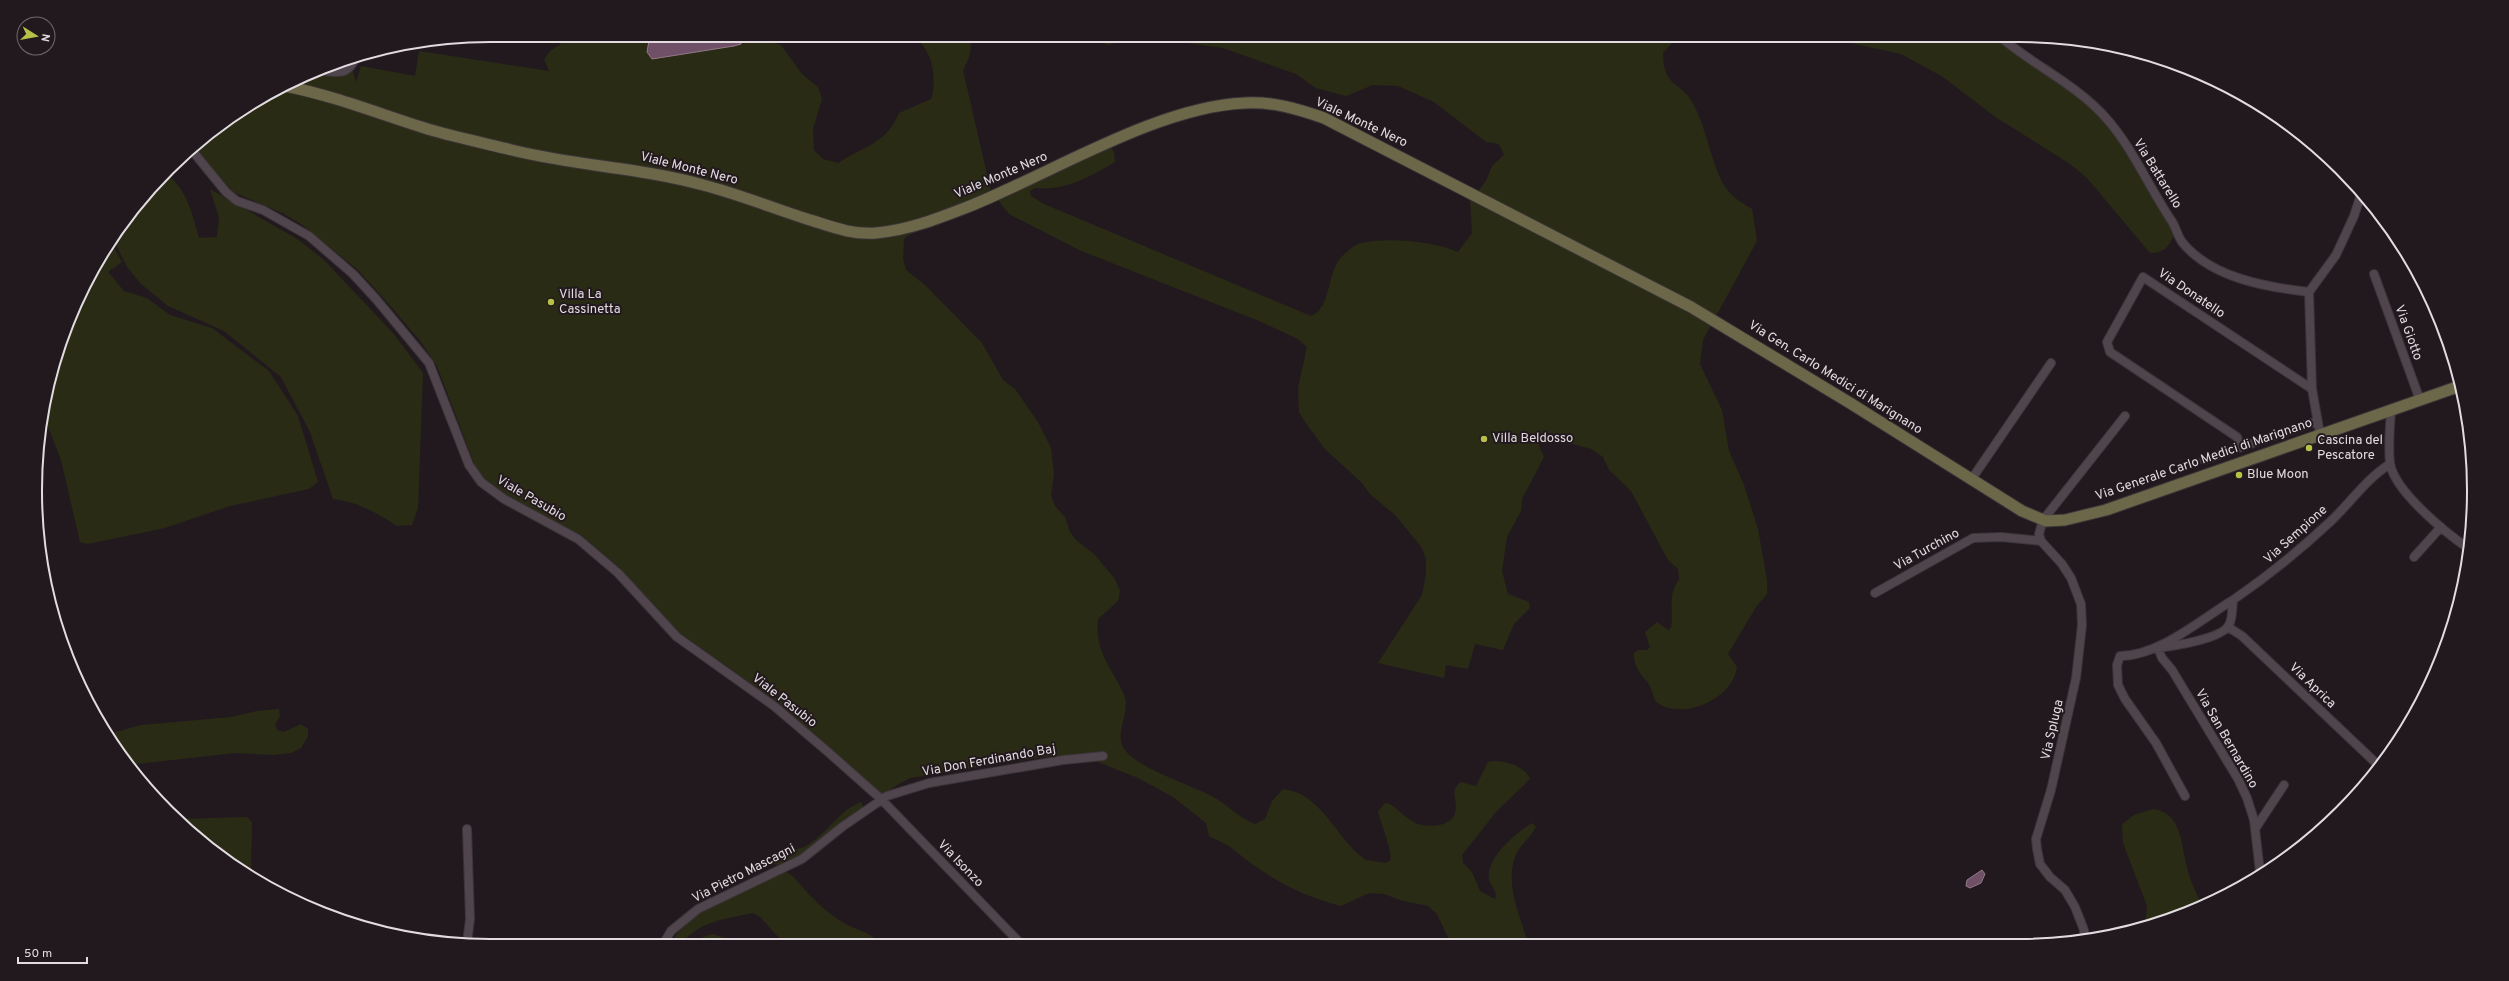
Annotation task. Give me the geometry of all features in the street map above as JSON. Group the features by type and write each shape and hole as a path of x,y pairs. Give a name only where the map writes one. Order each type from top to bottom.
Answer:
{"street":[{"name":"Via Battarello","path":"2006,42 2017,52 2085,96 2107,118 2172,220 2181,241 2196,256 2214,267 2244,279 2275,288 2309,292"},
{"path":"334,71 345,71 352,67 353,64"},
{"name":"Viale Monte Nero","path":"293,88 321,93 432,130 557,160 626,168 686,180 723,190 830,227 853,232 872,233 920,225 1005,191 1108,143 1190,111 1246,102 1274,104 1324,118 1691,307"},
{"name":"Viale Pasubio","path":"194,153 226,192 237,201 263,210 310,236 353,274 376,299 429,363 470,465 481,482 504,499 578,539 618,573 677,637 774,706 881,799"},
{"path":"2320,434 2312,389 2309,292 2336,254 2354,216 2360,199"},
{"name":"Via Giotto","path":"2374,274 2420,400"},
{"name":"Via Donatello","path":"2236,463 2237,437 2110,352 2108,342 2144,277 2312,389"},
{"name":"Via Gen. Carlo Medici di Marignano","path":"1691,307 1850,403 1967,478"},
{"path":"1967,478 2051,363"},
{"name":"Via Generale Carlo Medici di Marignano","path":"1967,478 2022,511 2043,520 2065,520 2106,510 2236,463 2455,388"},
{"path":"2391,410 2390,464 2397,478 2412,498 2441,527 2463,544"},
{"path":"2041,541 2039,534 2043,520 2125,416"},
{"path":"2204,460 2317,421"},
{"name":"Via Sempione","path":"2234,600 2275,572 2339,514 2360,489 2390,464"},
{"path":"2414,556 2441,527"},
{"name":"Via Turchino","path":"1875,593 1973,538 2001,537 2041,541"},
{"name":"Via Spluga","path":"2041,541 2062,564 2071,578 2082,611 2076,678 2051,790 2036,839 2037,849 2040,864 2050,878 2065,890 2075,907 2084,930 2084,934"},
{"path":"2185,796 2156,743 2125,699 2118,685 2117,665 2120,656 2134,656 2158,648 2183,644 2221,632 2228,627 2234,600"},
{"path":"2158,648 2234,600"},
{"name":"Via Aprica","path":"2228,627 2242,636 2375,762"},
{"name":"Via San Bernardino","path":"2158,648 2162,658 2184,689 2238,779 2247,798 2255,828 2260,868"},
{"name":"Via Don Ferdinando Baj","path":"881,799 929,783 1063,760 1103,756"},
{"path":"2255,828 2284,785"},
{"name":"Via Isonzo","path":"881,799 1016,939"},
{"name":"Via Pietro Mascagni","path":"666,939 671,931 698,909 802,859 881,799"},
{"path":"467,829 470,919 468,938"}],"green space":[{"path":"561,42 649,42 647,52 652,58 752,42 771,42 781,45 802,74 818,87 822,99 813,129 814,150 823,159 838,163 881,138 888,132 899,113 931,99 934,82 932,65 927,51 920,42 971,42 970,53 963,70 993,201 909,235 904,239 903,259 906,270 925,285 982,343 1003,380 1015,389 1038,422 1051,448 1054,474 1051,495 1055,506 1065,517 1070,532 1076,540 1095,555 1115,579 1120,591 1118,601 1098,619 1097,630 1104,658 1123,692 1125,699 1126,706 1121,732 1122,745 1137,761 1217,799 1240,816 1255,824 1265,819 1272,801 1283,789 1296,792 1307,798 1325,815 1358,854 1366,860 1386,863 1390,860 1390,851 1378,812 1385,803 1390,804 1418,824 1428,826 1440,825 1450,821 1455,813 1456,804 1454,793 1457,785 1461,782 1476,786 1488,762 1499,761 1512,764 1528,774 1530,779 1496,812 1462,855 1463,863 1472,872 1480,891 1495,899 1496,894 1489,880 1489,872 1492,863 1503,847 1518,833 1532,823 1536,827 1517,852 1513,863 1512,875 1514,898 1527,939 1449,939 1437,914 1428,906 1403,901 1384,894 1369,893 1341,906 1311,897 1270,876 1245,859 1231,847 1209,836 1206,823 1173,797 1138,778 1098,762 1090,753 1044,757 910,778 883,795 777,702 680,633 621,569 581,535 506,495 485,479 475,466 437,366 421,342 394,310 358,270 301,224 282,213 233,192 197,151 241,118 288,90 318,96 429,133 534,159 618,171 704,189 749,205 750,200 686,180 626,168 557,160 432,130 321,93 293,88 334,71 344,71 352,67 356,82 361,66 415,76 419,51 549,71 544,59 551,50 560,45"},
{"path":"1105,42 1120,42 1106,45"},
{"path":"1180,42 1673,42 1663,53 1666,73 1669,79 1684,91 1694,105 1702,123 1717,171 1724,185 1734,197 1752,209 1757,241 1703,340 1700,364 1722,410 1729,451 1744,485 1758,529 1767,580 1767,594 1756,607 1728,654 1737,667 1734,678 1718,697 1707,703 1682,709 1670,708 1656,702 1650,686 1636,666 1634,653 1638,650 1647,650 1650,647 1645,632 1657,622 1668,630 1671,628 1672,597 1675,586 1679,580 1678,569 1668,560 1631,491 1609,470 1603,457 1591,449 1538,434 1539,446 1544,457 1522,499 1521,511 1507,537 1502,571 1508,594 1529,602 1530,608 1514,624 1503,650 1475,644 1468,669 1446,665 1444,678 1378,663 1422,595 1426,574 1426,559 1422,548 1396,516 1370,494 1362,483 1325,449 1299,412 1298,388 1307,347 1298,339 1259,321 1079,250 1009,214 995,196 1108,143 1114,152 1115,162 1077,182 1057,187 1035,188 1030,191 1031,196 1044,204 1311,316 1322,306 1332,274 1339,260 1343,255 1358,244 1384,240 1410,241 1436,245 1458,252 1472,233 1470,201 1486,181 1492,166 1504,155 1499,144 1486,142 1434,102 1398,86 1373,85 1346,96 1316,88 1296,74 1223,48"},
{"path":"1846,42 2007,42 2107,119 2176,229 2168,246 2160,252 2150,253 2087,178 2070,164 1994,116 1943,77 1901,54"},
{"path":"170,177 179,187 188,202 199,238 217,237 219,218 210,189 299,240 325,261 394,334 423,373 418,508 412,525 397,526 366,508 350,502 333,499 310,432 281,377 224,331 168,306 141,284 127,267 116,245 135,217"},
{"path":"114,247 122,262 108,272 124,291 147,298 170,315 212,328 269,371 298,416 318,482 309,489 230,506 165,528 88,544 80,542 61,460 47,425 57,374 76,319 88,292"},
{"path":"279,709 280,716 275,725 277,730 284,732 301,724 308,729 308,736 301,748 291,753 273,755 235,753 135,764 113,733 141,725 231,717 257,711"},
{"path":"861,802 864,808 802,857 783,866 773,864 771,859 778,852 806,846 846,811"},
{"path":"2153,809 2163,812 2175,823 2179,831 2188,873 2200,901 2146,921 2147,906 2123,843 2122,824 2134,815"},
{"path":"247,817 252,822 251,869 217,846 185,819"},
{"path":"785,871 794,877 813,898 836,918 876,939 780,939 760,917 753,913 712,922 695,931 686,939 674,939 691,920 705,909 737,892"},
{"path":"713,934 728,939 701,939"}],"shaded area":[{"path":"649,42 742,42 741,44 734,46 652,59 647,52"},
{"path":"1982,870 1985,874 1981,883 1970,888 1966,886 1967,880"}],"place":[{"name":"Villa La Cassinetta","path":"551,302"},
{"name":"Villa Beldosso","path":"1484,439"},
{"name":"Cascina del Pescatore","path":"2309,448"},
{"name":"Blue Moon","path":"2239,475"}]}
